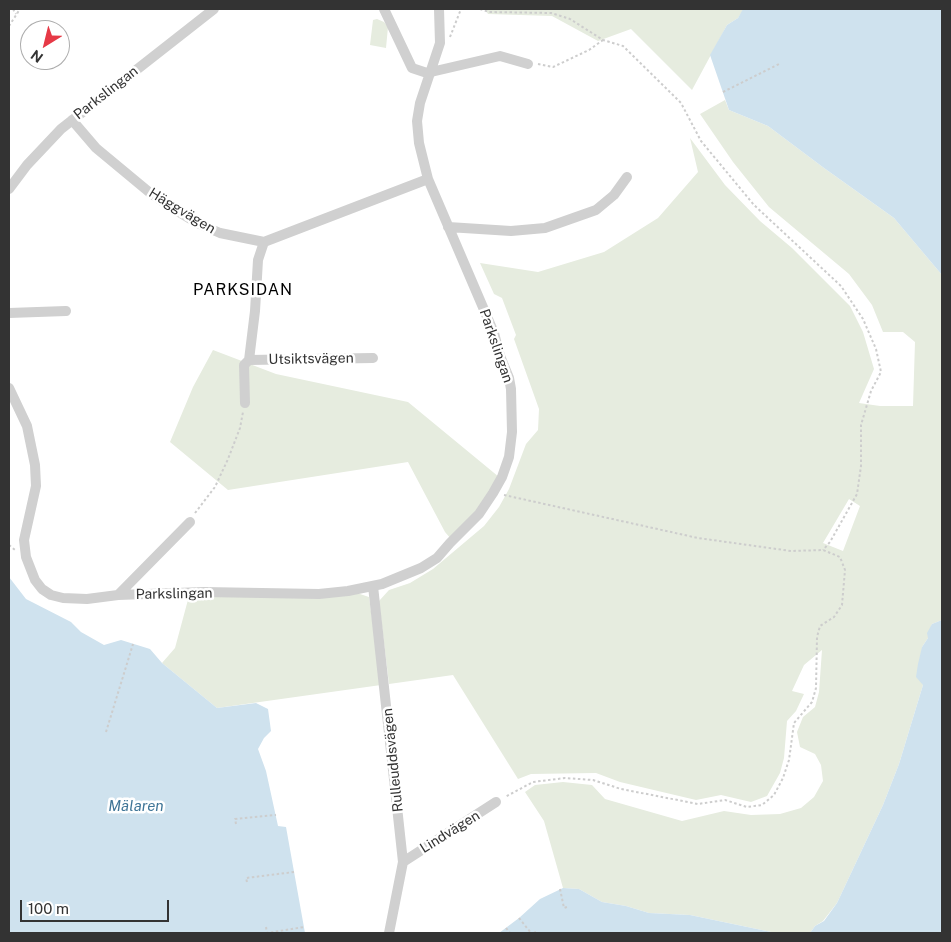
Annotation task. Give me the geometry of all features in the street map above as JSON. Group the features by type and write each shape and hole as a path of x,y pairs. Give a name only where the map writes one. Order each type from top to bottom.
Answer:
{"street":[{"name":"Parkslingan","path":"9,189 42,148 72,120 214,9"},
{"path":"384,9 412,68 430,73 500,56 528,64"},
{"name":"Parkslingan","path":"9,388 27,426 35,465 36,486 24,540 26,557 35,580 51,595 63,598 88,599 118,595 204,592 319,594 373,586 421,568 437,558 479,514 493,493 502,477 509,457 512,432 511,389 494,333 428,179 419,143 418,121 420,103 440,43 439,9"},
{"name":"Häggvägen","path":"72,120 96,148 149,192 174,209 197,223 220,233 264,242"},
{"path":"448,227 511,231 545,228 596,210 614,195 627,177"},
{"path":"264,242 428,179"},
{"name":"Utsiktsvägen","path":"249,360 255,311 258,260 264,242"},
{"path":"9,312 66,311"},
{"name":"Utsiktsvägen","path":"245,403 244,364 249,360 373,358"},
{"name":"Parkslingan","path":"118,595 190,522"},
{"name":"Rulleuddsvägen","path":"373,586 403,862 389,933"},
{"name":"Lindvägen","path":"403,862 496,802"}],"path":[{"path":"13,9 16,14"},
{"path":"9,26 20,9"},
{"path":"480,9 489,12 551,13 570,19 604,40 623,46 681,103 701,141 754,205 841,286 863,319 876,349 881,372 871,391 861,425 861,466 857,494 830,542 823,550"},
{"path":"528,64 553,66 589,50 604,40"},
{"path":"723,92 779,64"},
{"path":"190,522 215,487 240,428 245,403"},
{"path":"493,493 698,538 791,551 823,550 840,557 845,570 842,605 834,617 820,626 817,637 816,688 812,702 794,723 789,760 783,778 774,795 762,805 747,807 725,800 698,804 621,789 592,780 565,778 533,782 496,802"},
{"path":"106,732 133,644"},
{"path":"236,824 235,819 276,815"},
{"path":"246,882 246,878 294,872"},
{"path":"560,890 564,908 567,907"},
{"path":"519,918 533,933"},
{"path":"266,927 267,933 304,927"},
{"path":"506,928 510,933"}],"shaded area":[{"path":"485,9 744,9 738,18 727,25 692,90 631,29 598,41 552,16 488,14"},
{"path":"377,19 384,22 388,27 386,48 370,45 373,20"},
{"path":"725,100 729,110 768,126 894,218 942,275 942,620 932,624 928,638 922,647 923,685 899,764 883,805 837,903 823,921 815,926 810,933 776,933 690,915 649,913 626,906 602,902 579,889 563,888 544,821 525,792 535,785 563,782 592,785 605,799 682,821 724,811 751,815 780,814 801,808 814,797 823,781 821,765 815,754 800,747 797,732 803,717 815,707 819,692 822,650 804,665 792,691 804,694 796,711 787,721 784,758 780,773 767,796 751,802 721,795 696,800 620,782 596,773 531,774 518,779 453,675 389,684 379,601 389,590 410,583 433,569 484,526 499,507 509,489 526,444 538,430 539,409 514,339 516,335 502,298 494,294 480,263 538,272 604,252 658,218 698,172 690,138 725,185 760,221 792,248 850,306 863,332 874,369 859,403 880,406 913,406 915,342 903,332 883,332 872,305 849,274 769,207 733,162 700,114","holes":["849,499 860,506 843,551 823,543"]},
{"path":"213,350 276,374 408,402 499,477 478,510 451,539 445,532 408,462 228,490 170,442 193,387"},
{"path":"354,592 369,597 381,685 217,708 162,663 175,648 189,596"}],"water":[{"path":"743,9 942,9 942,275 894,218 768,126 729,110 710,55 727,25 738,18"},
{"name":"Mälaren","path":"9,577 26,599 71,622 81,632 104,645 121,640 150,649 162,663 217,708 256,703 268,709 271,731 264,738 258,749 266,771 278,826 286,827 305,933 9,933"},
{"path":"942,620 942,933 810,933 815,926 824,921 837,903 883,805 899,764 923,685 916,677 922,647 928,638 927,633 932,624"},
{"path":"563,888 579,889 602,902 626,906 649,913 690,915 776,933 499,933 540,899"}],"district":[{"name":"PARKSIDAN","path":"243,290"}]}
